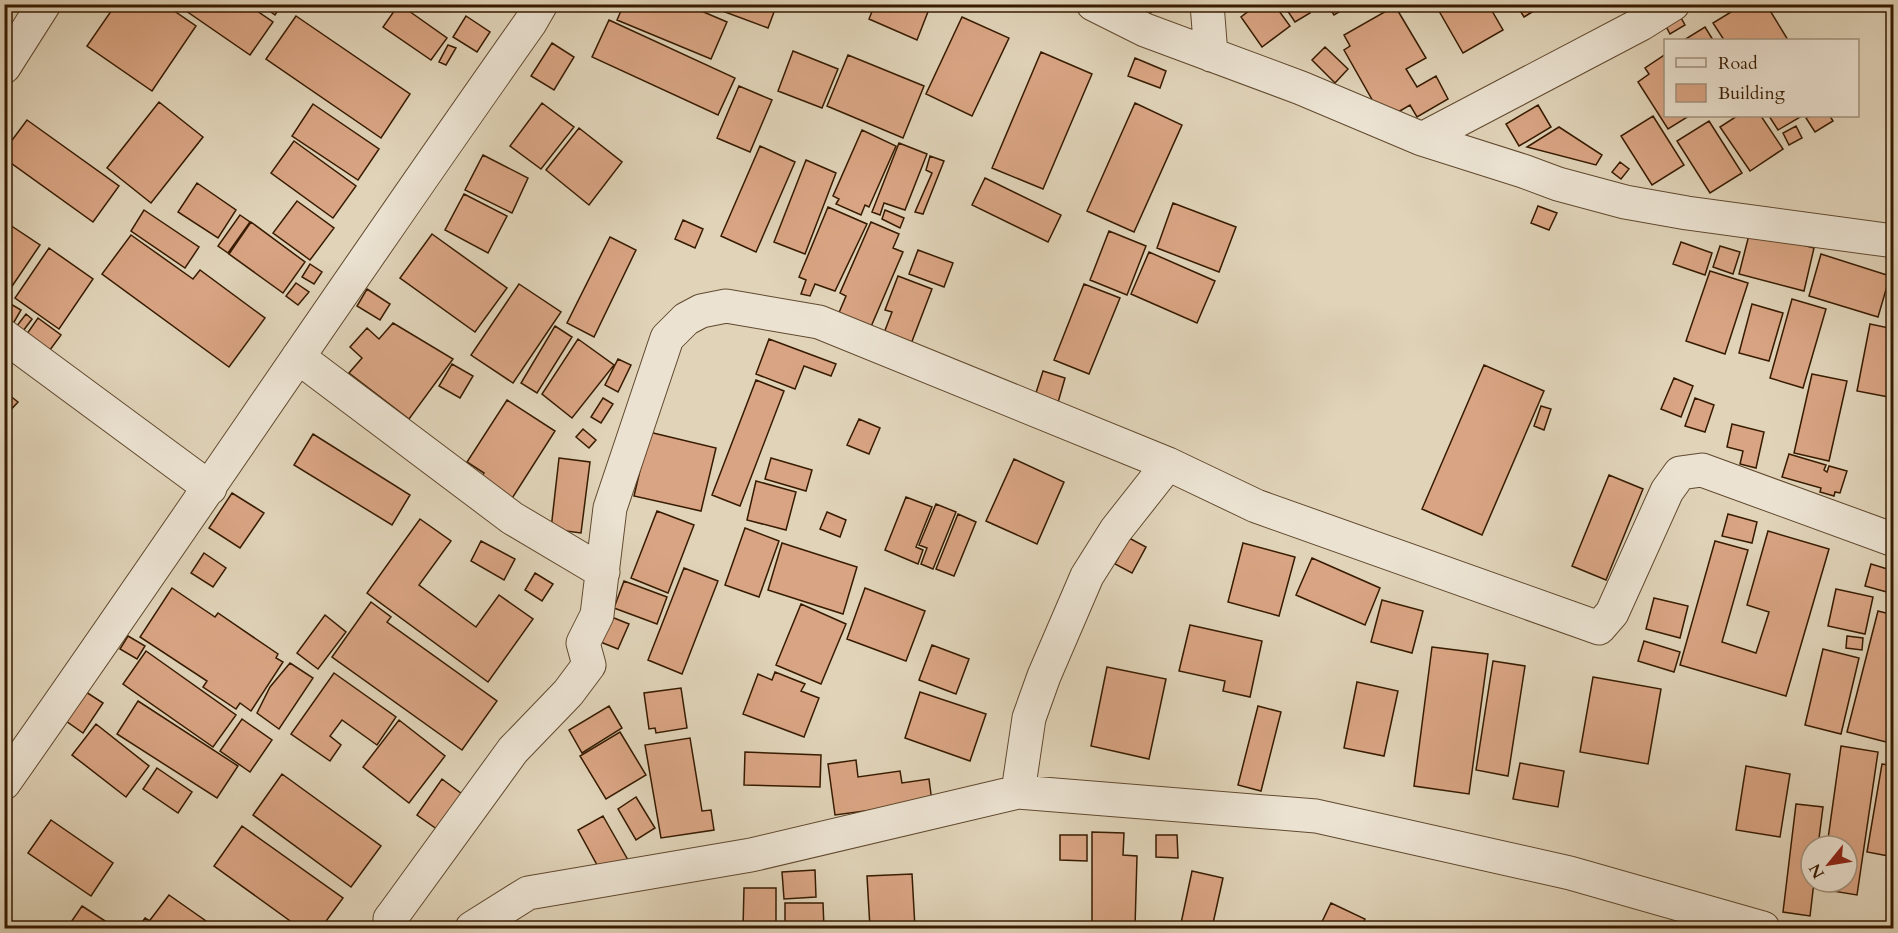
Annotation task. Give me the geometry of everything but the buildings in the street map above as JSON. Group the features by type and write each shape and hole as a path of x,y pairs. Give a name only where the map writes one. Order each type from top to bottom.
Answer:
{"street":[{"path":"4,67 44,4"},
{"path":"4,783 210,488 541,4"},
{"path":"1094,4 1144,30 1302,88 1422,139 1558,184 1625,202 1687,213 1893,241"},
{"path":"1207,4 1211,55"},
{"path":"1422,139 1641,24 1673,4"},
{"path":"391,928 390,919 401,902 506,759 568,693 589,665 583,643 597,615 610,508 668,338 686,319 701,311 726,306 819,322 1168,464 1256,506 1599,628 1612,613 1667,491 1680,473 1702,470 1893,540"},
{"path":"4,336 210,488"},
{"path":"298,357 512,518 603,572"},
{"path":"1018,792 1029,718 1044,676 1087,576 1116,530 1168,464"},
{"path":"472,928 528,893 751,855 1018,792 1316,816 1570,873 1763,928"}]}
